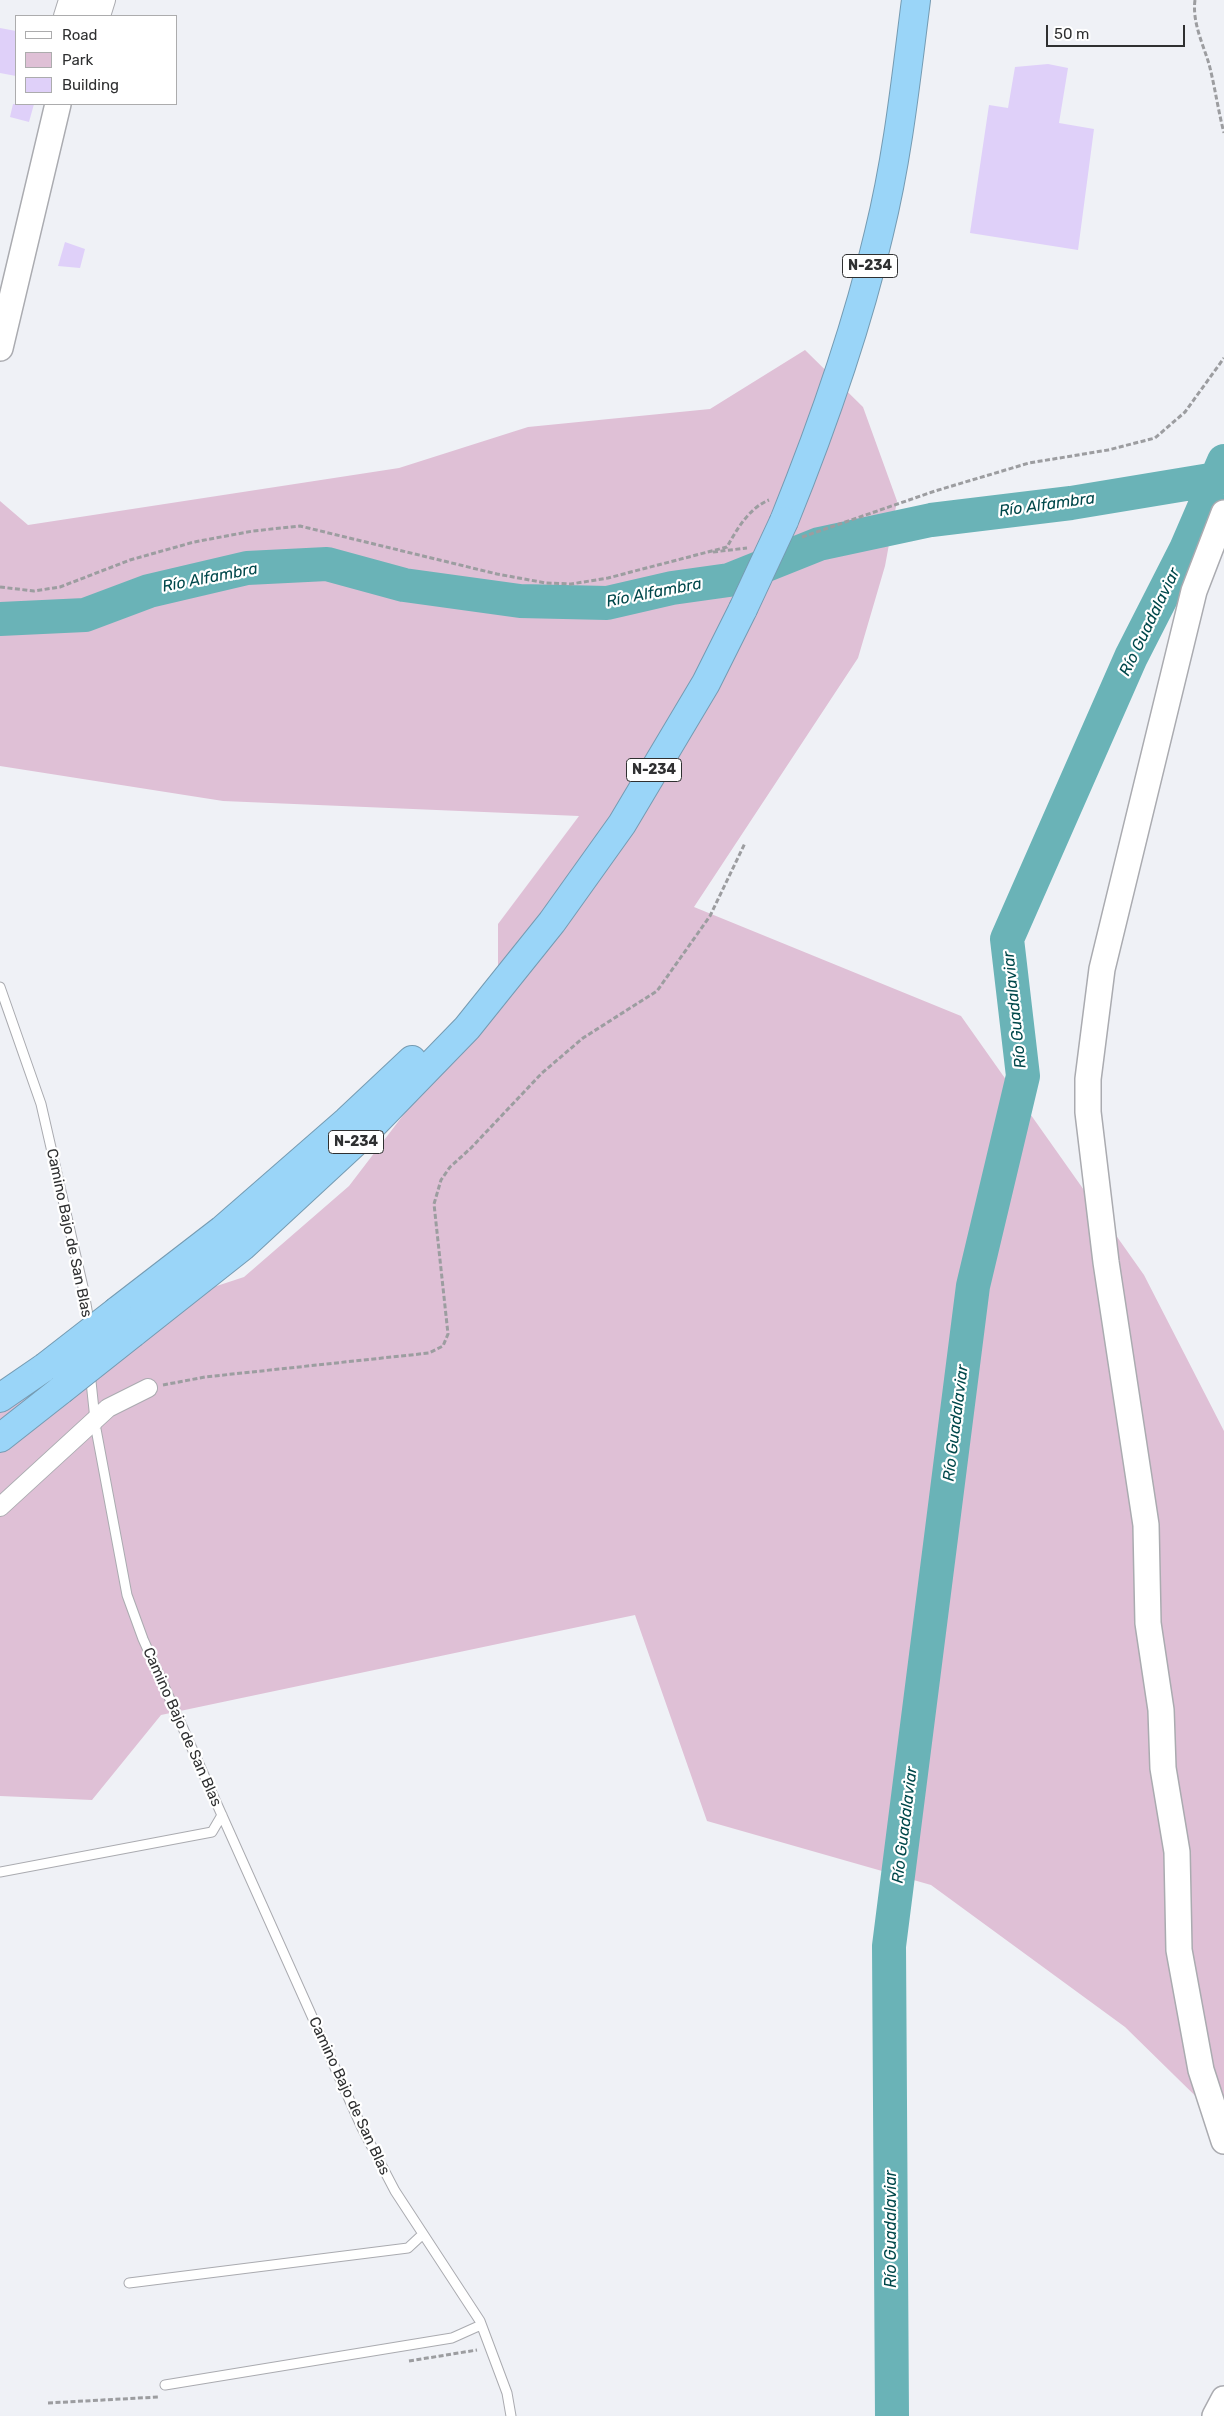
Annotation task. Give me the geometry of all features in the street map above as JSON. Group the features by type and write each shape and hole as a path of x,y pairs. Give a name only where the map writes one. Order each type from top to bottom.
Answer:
{"highway":[{"name":"N-234","path":"0,1438 243,1246 363,1135 468,1028 552,922 622,824 706,683 792,520 811,455 848,348 880,232 902,114 916,0"},
{"name":"N-234","path":"0,1398 45,1367 222,1230 347,1121 453,1021 552,922"}],"street":[{"path":"63,15 68,0"},
{"path":"81,15 85,0"},
{"path":"101,15 106,0"},
{"path":"0,348 58,105"},
{"path":"1224,513 1194,591 1102,968 1088,1087 1088,1112 1106,1262 1146,1525 1148,1623 1161,1710 1163,1768 1177,1852 1179,1950 1200,2070 1224,2141"},
{"path":"0,1507 94,1419 108,1408 148,1388"},
{"path":"1215,2416 1224,2398"}],"lane":[{"name":"Camino Bajo de San Blas","path":"0,987 41,1104 84,1287 90,1330 90,1386 94,1419 128,1595 143,1639 362,2128 395,2191 481,2325 507,2393 511,2416"},
{"path":"0,1872 212,1832 222,1815"},
{"path":"129,2283 408,2248 423,2234"},
{"path":"165,2386 452,2338 481,2325"}],"path":[{"path":"1195,0 1194,8 1197,26 1209,64 1224,133"},
{"path":"0,587 34,591 60,587 130,560 186,544 253,531 300,526 497,574 546,583 571,584 590,582 727,547 738,527 763,502 774,498 792,520 935,491 1030,463 1108,450 1155,438 1185,412 1224,358"},
{"path":"705,552 734,551 753,547"},
{"path":"148,1388 205,1377 429,1353 443,1346 448,1334 434,1204 441,1180 450,1167 471,1148 542,1073 583,1038 657,991 710,916 745,843"}],"green space":[{"path":"805,350 863,407 897,501 885,566 858,658 694,907 961,1016 1144,1275 1224,1431 1224,2124 1125,2027 931,1885 707,1821 635,1615 161,1715 92,1800 0,1796 0,1385 89,1328 244,1277 349,1186 498,991 498,924 579,816 223,801 0,766 0,501 28,525 399,468 528,427 710,409"}],"building":[{"path":"0,28 15,31 15,76 0,73"},
{"path":"1048,64 1068,68 1059,123 1094,129 1078,250 970,233 989,105 1008,108 1015,67"},
{"path":"13,104 34,105 29,122 10,117"},
{"path":"65,242 85,249 80,268 58,266"}],"waterway":[{"name":"Río Guadalaviar","path":"892,2416 889,1946 973,1286 1023,1076 1007,939 1131,657 1186,549 1224,461"},
{"name":"Río Alfambra","path":"0,619 85,615 149,591 247,568 327,564 404,585 520,601 607,603 672,588 729,580 819,544 931,520 1071,503 1216,479"}]}
